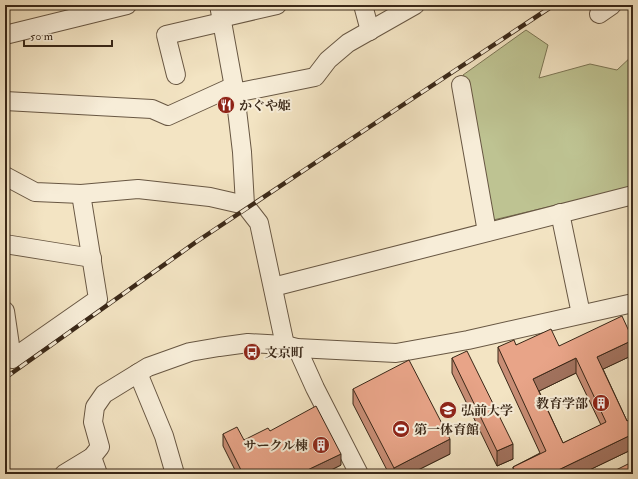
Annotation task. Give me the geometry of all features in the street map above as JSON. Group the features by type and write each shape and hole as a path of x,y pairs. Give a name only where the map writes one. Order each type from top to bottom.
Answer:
{"street":[{"path":"63,22 76,5"},
{"path":"5,35 63,22 127,5"},
{"path":"176,75 166,35 221,15 276,5"},
{"path":"363,5 370,31"},
{"path":"5,101 152,109 168,116 234,89 315,76 328,60 348,43 415,5"},
{"path":"221,15 234,89 242,152 245,205 259,223 273,287 291,346 315,388 359,474"},
{"path":"461,85 487,232"},
{"path":"5,176 35,192 81,194 138,189 210,197 245,205"},
{"path":"5,311 12,359 98,299 81,194"},
{"path":"273,287 633,195"},
{"path":"560,213 581,314"},
{"path":"5,244 92,258"},
{"path":"64,474 92,457 100,447 93,422 96,408 104,394 148,367 190,352 248,344 396,353 468,340 633,303"},
{"path":"138,373 164,436 176,474"},
{"path":"92,457 98,474"}],"green space":[{"path":"526,30 548,45 539,78 590,64 617,70 633,55 633,187 489,221 463,75"}],"building":[{"path":"622,316 633,340 597,357 627,421 633,418 633,434 550,474 516,474 513,467 546,451 498,347 514,340 516,345 551,329 559,346","holes":["576,358 606,422 563,443 533,379"]},
{"path":"467,351 513,444 497,451 452,358"},
{"name":"第一体育館","path":"409,360 450,439 394,468 353,389"},
{"path":"316,406 341,454 299,474 243,474 223,434 237,427 244,440 268,428 270,431"},
{"path":"630,463 633,469 633,474 608,474"},
{"path":"353,471 355,474 347,474"}],"railway":[{"path":"5,378 196,242 554,5"}],"place":[{"name":"かぐや姫","path":"226,105"},
{"name":"文京町","path":"252,352"},
{"name":"教育学部","path":"601,403"},
{"name":"弘前大学","path":"448,410"},
{"name":"第一体育館","path":"401,429"},
{"name":"サークル棟","path":"321,445"}]}
